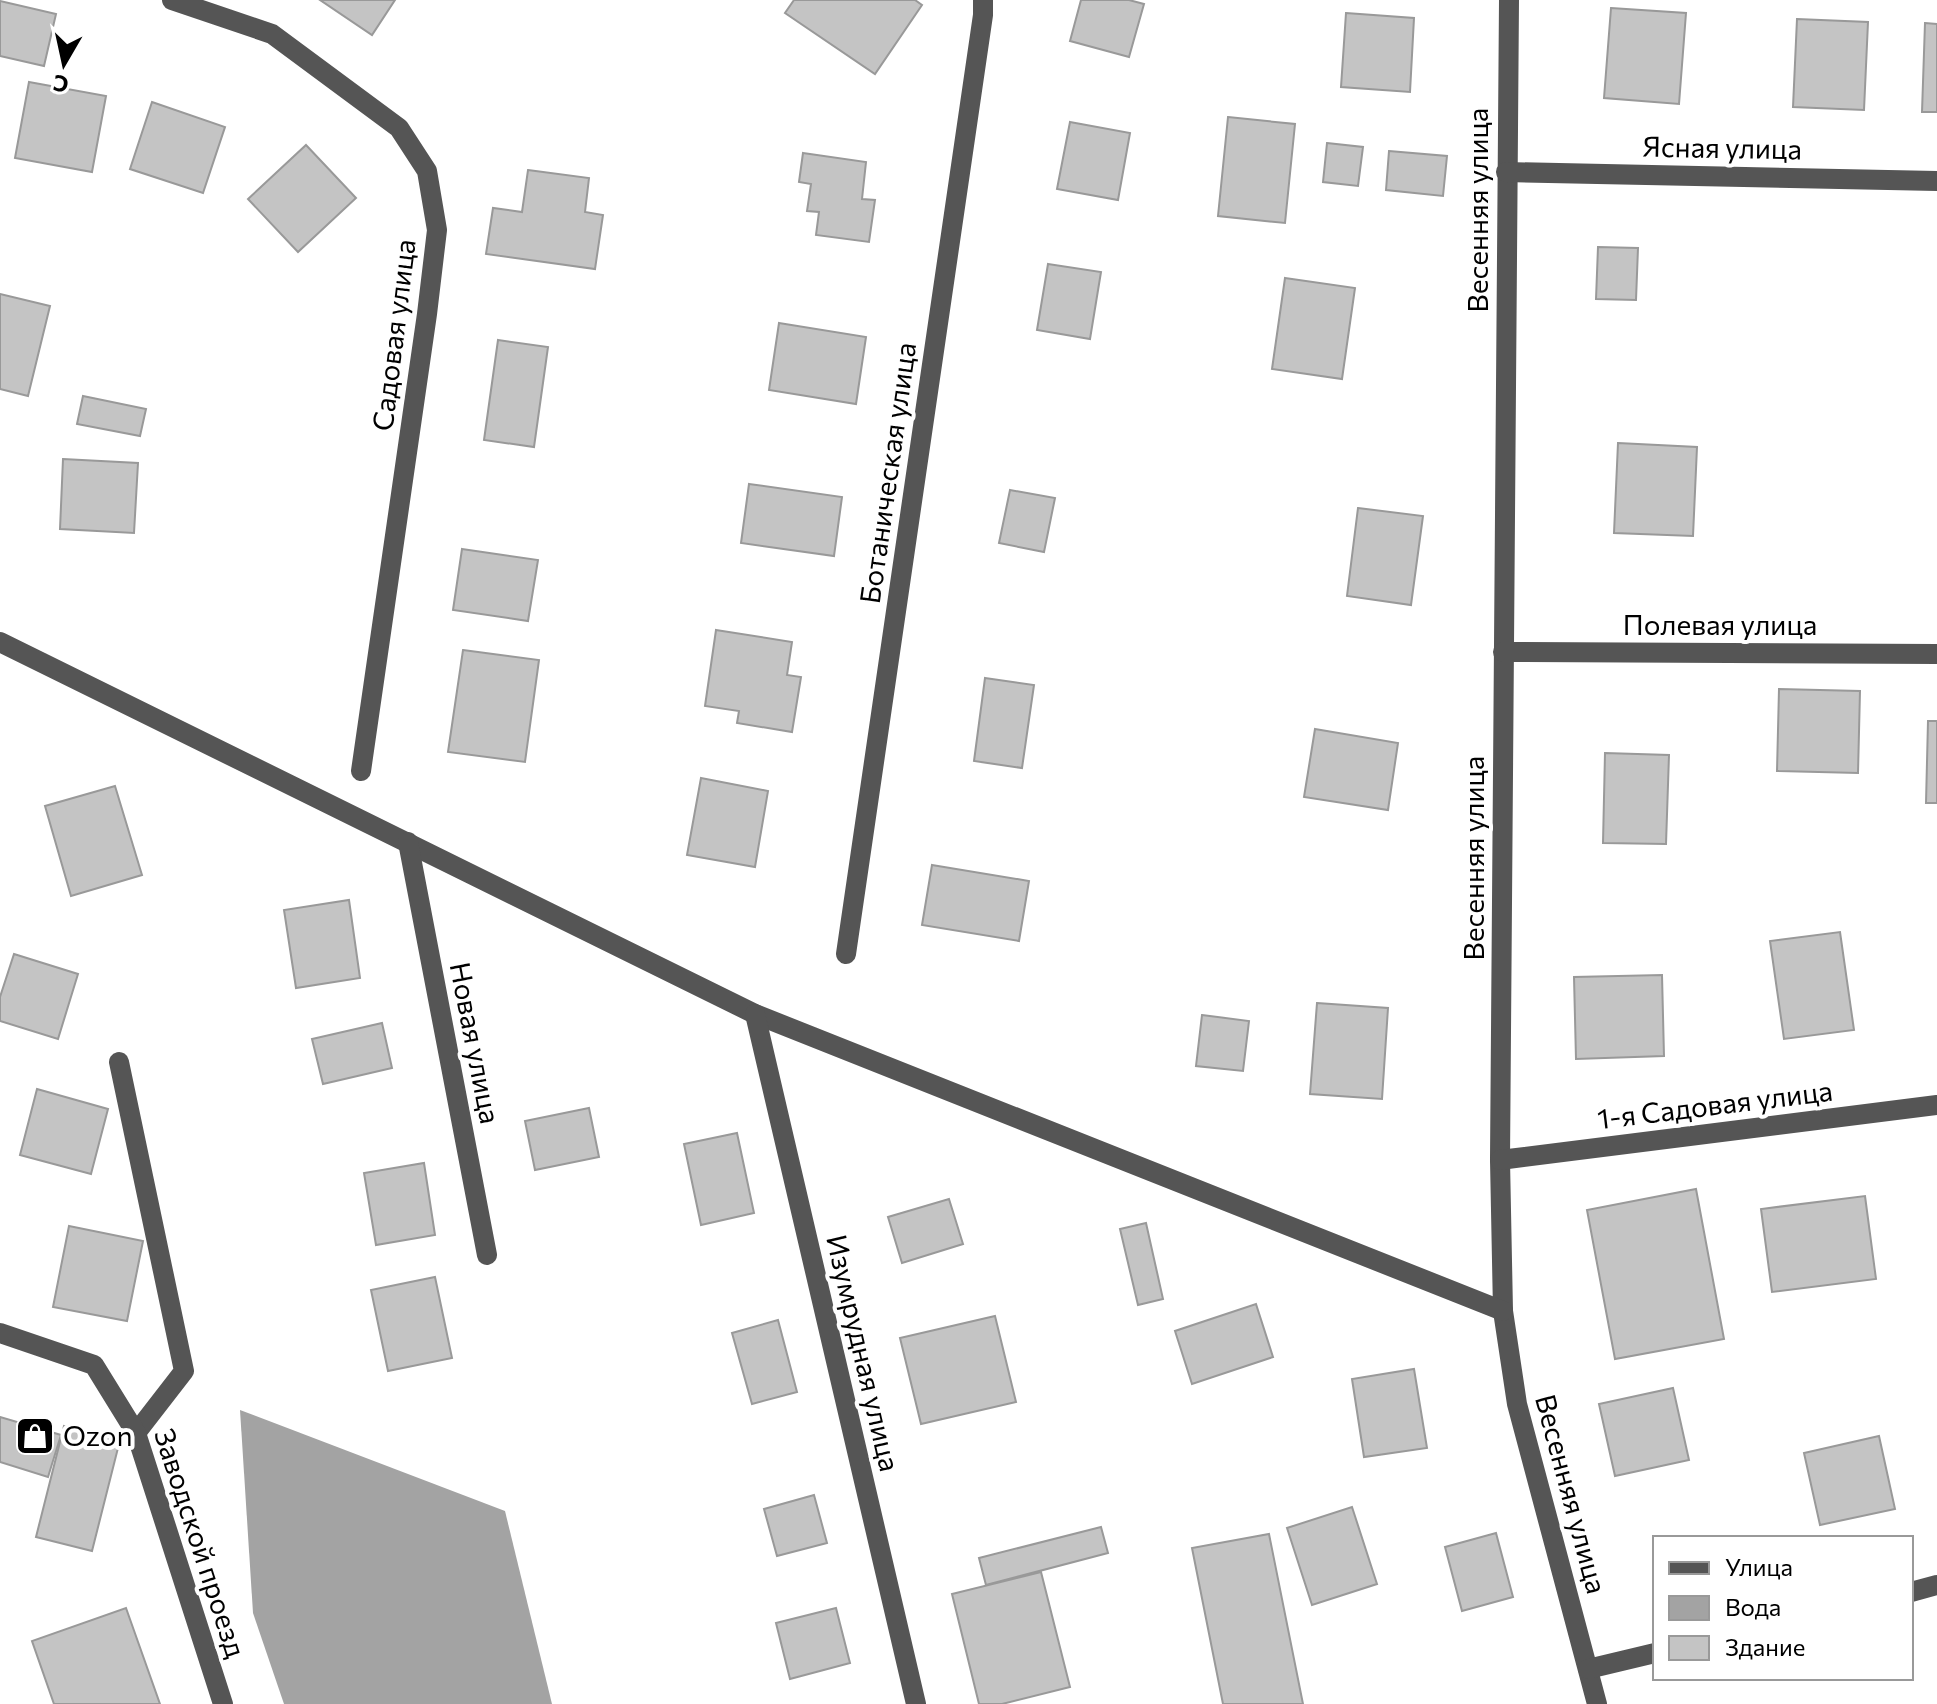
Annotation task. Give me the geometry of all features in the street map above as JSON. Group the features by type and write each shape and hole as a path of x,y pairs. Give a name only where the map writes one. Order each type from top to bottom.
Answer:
{"street":[{"name":"Садовая улица","path":"172,0 272,34 399,128 427,171 437,230 361,771"},
{"name":"Ботаническая улица","path":"846,954 979,46 983,0"},
{"name":"Весенняя улица","path":"1509,0 1500,1160 1503,1311 1517,1404 1597,1704"},
{"name":"Ясная улица","path":"1506,172 1937,181"},
{"path":"0,642 755,1014 1503,1311"},
{"name":"Полевая улица","path":"1503,652 1937,654"},
{"name":"Новая улица","path":"408,842 487,1255"},
{"name":"Изумрудная улица","path":"755,1014 916,1704"},
{"path":"119,1062 184,1371 136,1433"},
{"name":"1-я Садовая улица","path":"1500,1160 1937,1105"},
{"name":"Заводской проезд","path":"0,1333 94,1365 136,1433 223,1704"},
{"path":"1913,1591 1937,1585"},
{"path":"1588,1669 1653,1653"}],"water":[{"path":"240,1410 505,1511 552,1704 284,1704 253,1613"}],"building":[{"path":"320,0 395,0 372,35"},
{"path":"794,0 915,0 922,5 875,74 785,13"},
{"path":"1081,0 1129,0 1144,4 1129,57 1070,41"},
{"path":"0,1 56,14 44,66 0,56"},
{"path":"1611,8 1686,13 1679,104 1604,98"},
{"path":"1346,13 1414,18 1410,92 1341,87"},
{"path":"1797,19 1868,22 1864,110 1793,107"},
{"path":"1925,23 1937,24 1937,112 1922,112"},
{"path":"29,82 106,96 92,172 15,158"},
{"path":"152,102 225,127 203,193 130,169"},
{"path":"1228,117 1295,124 1285,223 1218,216"},
{"path":"1070,122 1130,133 1118,200 1057,189"},
{"path":"1327,143 1363,147 1358,186 1323,182"},
{"path":"306,145 356,198 298,252 248,199"},
{"path":"1389,151 1447,156 1443,196 1386,190"},
{"path":"803,153 866,162 862,199 875,200 869,242 816,235 819,212 807,211 811,184 799,182"},
{"path":"528,170 589,178 585,212 603,215 595,269 486,254 493,208 522,212"},
{"path":"1598,247 1638,248 1636,300 1596,299"},
{"path":"1048,264 1101,272 1090,339 1037,330"},
{"path":"1285,278 1355,288 1342,379 1272,369"},
{"path":"0,294 50,306 28,396 0,389"},
{"path":"779,323 866,337 856,404 769,390"},
{"path":"498,340 548,347 534,447 484,440"},
{"path":"83,396 146,409 140,436 77,424"},
{"path":"1618,443 1697,447 1693,536 1614,533"},
{"path":"63,459 138,463 134,533 60,529"},
{"path":"749,484 842,497 834,556 741,543"},
{"path":"1010,490 1055,498 1044,552 999,543"},
{"path":"1358,508 1423,516 1411,605 1347,596"},
{"path":"462,549 538,560 528,621 453,610"},
{"path":"716,630 792,642 787,675 801,677 792,732 737,723 739,711 705,706"},
{"path":"463,650 539,660 525,762 448,752"},
{"path":"985,678 1034,685 1022,768 974,761"},
{"path":"1779,689 1860,691 1858,773 1777,771"},
{"path":"1928,721 1937,721 1937,803 1926,803"},
{"path":"1315,729 1398,743 1388,810 1304,797"},
{"path":"1605,753 1669,755 1666,844 1603,843"},
{"path":"701,778 768,791 755,867 687,855"},
{"path":"115,786 142,875 71,896 45,806"},
{"path":"932,865 1029,881 1019,941 922,925"},
{"path":"349,900 360,978 296,988 284,910"},
{"path":"1840,932 1854,1030 1784,1039 1770,941"},
{"path":"14,954 78,974 58,1039 0,1021 0,997"},
{"path":"1662,975 1664,1056 1576,1059 1574,977"},
{"path":"1317,1003 1388,1008 1382,1099 1310,1094"},
{"path":"1202,1015 1249,1021 1243,1071 1196,1066"},
{"path":"382,1023 392,1068 323,1084 312,1039"},
{"path":"37,1089 108,1109 91,1174 20,1155"},
{"path":"589,1108 599,1157 535,1170 525,1121"},
{"path":"737,1133 754,1213 701,1225 684,1144"},
{"path":"424,1163 435,1235 376,1245 364,1173"},
{"path":"1696,1189 1724,1339 1615,1359 1587,1210"},
{"path":"1865,1196 1876,1279 1772,1292 1761,1209"},
{"path":"949,1199 963,1244 902,1263 888,1217"},
{"path":"1146,1223 1163,1299 1138,1305 1120,1229"},
{"path":"69,1226 143,1241 127,1321 53,1307"},
{"path":"435,1277 452,1358 388,1371 371,1290"},
{"path":"1256,1304 1273,1357 1192,1384 1175,1331"},
{"path":"995,1316 1016,1402 921,1424 900,1338"},
{"path":"778,1320 797,1392 752,1404 732,1333"},
{"path":"1414,1369 1427,1448 1364,1457 1352,1379"},
{"path":"1673,1388 1689,1460 1615,1476 1599,1404"},
{"path":"0,1417 61,1435 48,1477 0,1462"},
{"path":"64,1426 120,1440 92,1551 36,1537"},
{"path":"1879,1436 1895,1509 1820,1525 1804,1453"},
{"path":"814,1495 827,1543 777,1556 764,1509"},
{"path":"1352,1507 1377,1584 1312,1605 1287,1528"},
{"path":"1101,1527 1108,1553 986,1585 979,1558"},
{"path":"1496,1533 1513,1597 1462,1611 1445,1547"},
{"path":"1269,1534 1303,1704 1223,1704 1192,1548"},
{"path":"1041,1572 1070,1687 1002,1704 979,1704 952,1594"},
{"path":"126,1608 160,1704 54,1704 32,1641"},
{"path":"836,1608 850,1663 790,1679 776,1623"}],"place":[{"name":"Ozon","path":"35,1436"}]}
